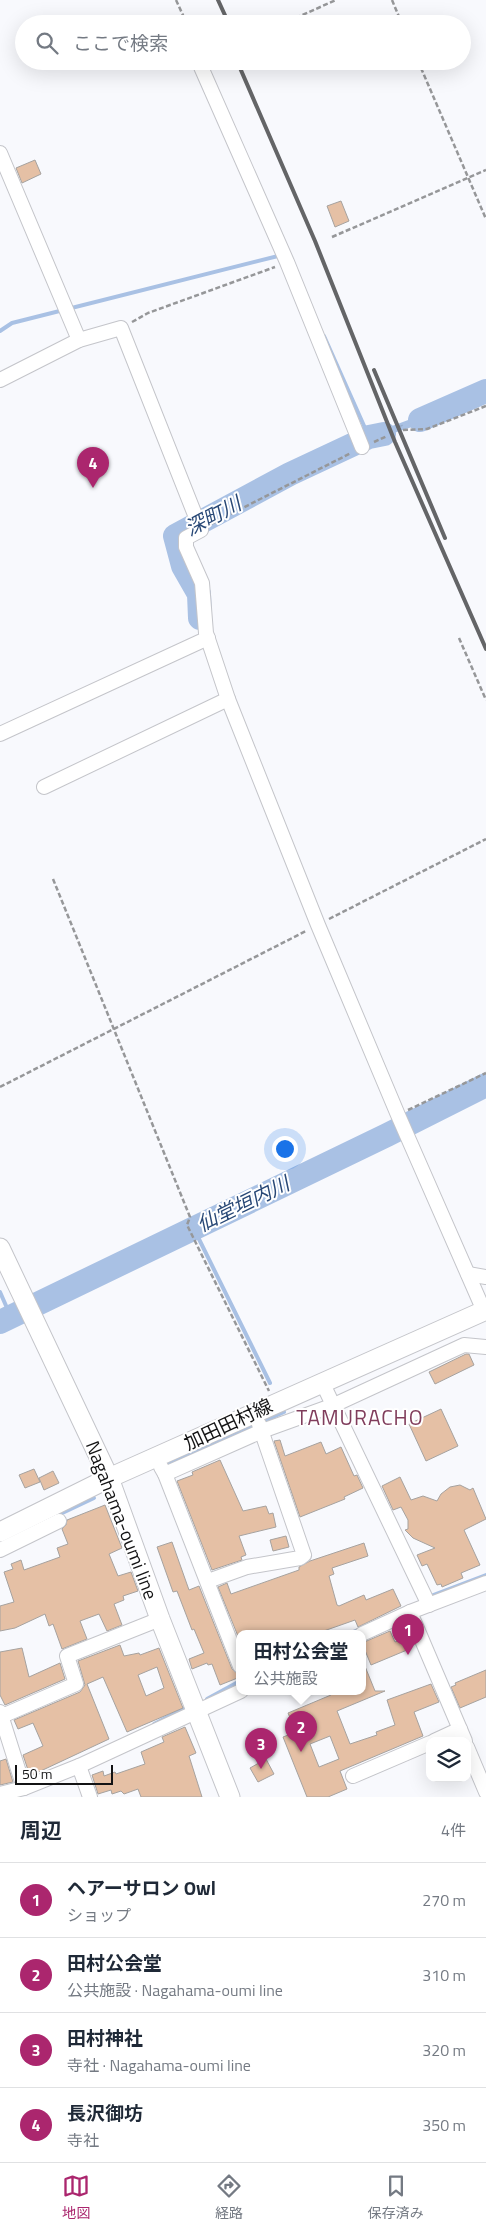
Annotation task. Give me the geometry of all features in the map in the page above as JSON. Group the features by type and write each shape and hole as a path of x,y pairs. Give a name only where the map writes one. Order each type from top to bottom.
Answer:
{"main road":[{"name":"Nagahama-oumi line","path":"0,1248 109,1478 160,1619 230,1797"},
{"name":"加田田村線","path":"0,1532 109,1478 161,1467 258,1421 275,1402 485,1310"}],"street":[{"path":"202,70 287,262 362,447"},
{"path":"0,153 79,340"},
{"path":"0,380 79,340 121,328 201,530 186,538 186,547 202,583 206,633 228,699 318,925 399,1117 485,1310"},
{"path":"0,734 208,638"},
{"path":"44,787 228,699"},
{"path":"468,1274 486,1277"},
{"path":"208,1582 247,1566 300,1558 304,1555 258,1421 334,1405 464,1345 486,1346"},
{"path":"322,1382 426,1600"},
{"path":"161,1467 236,1656"},
{"path":"0,1550 59,1521"},
{"path":"366,1632 410,1612 426,1600 486,1583"},
{"path":"410,1612 462,1735"},
{"path":"23,1785 1,1714 76,1684 67,1656 160,1619"},
{"path":"0,1794 79,1766 236,1693"},
{"path":"353,1776 426,1745"},
{"path":"471,1756 486,1792"},
{"path":"79,1766 90,1797"}],"path":[{"path":"176,0 183,15"},
{"path":"302,15 336,0"},
{"path":"392,0 398,15"},
{"path":"422,70 486,219"},
{"path":"332,237 486,170"},
{"path":"121,328 148,314 287,262"},
{"path":"403,430 428,429 486,406"},
{"path":"201,530 387,436"},
{"path":"459,638 486,700"},
{"path":"0,1087 486,839"},
{"path":"53,879 190,1216 187,1225 275,1402"},
{"path":"399,1117 486,1073"}],"water":[{"path":"419,416 421,424 370,441 365,436"}],"building":[{"path":"35,160 41,174 22,183 16,168"},
{"path":"341,201 349,221 335,227 327,206"},
{"path":"469,1354 474,1365 435,1384 429,1372"},
{"path":"441,1409 458,1446 426,1461 409,1424"},
{"path":"280,1440 285,1456 321,1442 326,1454 341,1447 354,1476 357,1475 363,1488 344,1497 345,1499 300,1517 274,1441"},
{"path":"220,1460 243,1511 266,1506 269,1514 273,1513 276,1527 239,1536 246,1555 241,1557 242,1560 212,1570 177,1481 193,1475 192,1472"},
{"path":"34,1469 40,1482 25,1488 19,1475"},
{"path":"53,1471 59,1483 44,1490 39,1478"},
{"path":"400,1477 411,1500 423,1496 437,1501 441,1494 450,1487 460,1485 470,1490 473,1488 486,1519 464,1530 480,1565 461,1573 463,1578 442,1587 441,1584 437,1585 427,1564 422,1566 417,1555 435,1548 413,1538 405,1530 408,1529 408,1520 401,1507 393,1510 382,1486"},
{"path":"105,1505 122,1548 109,1554 118,1576 131,1572 138,1591 123,1596 124,1600 114,1604 122,1625 107,1631 99,1614 80,1621 87,1639 62,1649 53,1624 49,1626 45,1614 15,1628 0,1631 0,1606 14,1602 4,1572 13,1569 11,1564 21,1560 24,1570 60,1557 57,1548 68,1544 62,1529 66,1525 67,1520"},
{"path":"286,1536 289,1547 273,1551 270,1540"},
{"path":"172,1542 189,1590 199,1586 232,1669 236,1672 236,1679 220,1685 212,1664 208,1665 207,1663 192,1669 189,1659 204,1653 194,1629 192,1630 177,1591 173,1592 157,1547"},
{"path":"364,1543 368,1556 332,1568 334,1574 329,1576 337,1605 339,1606 364,1595 366,1600 393,1589 401,1606 358,1627 355,1620 327,1630 236,1631 218,1587 227,1583 231,1594 299,1570 299,1567 310,1561"},
{"path":"390,1631 395,1642 402,1639 407,1650 371,1665 366,1653 366,1641"},
{"path":"120,1645 124,1656 139,1653 140,1655 159,1648 183,1708 127,1732 103,1677 87,1684 109,1739 30,1776 23,1755 43,1746 33,1723 18,1729 14,1720 80,1692 85,1685 78,1661","holes":["157,1667 164,1688 146,1696 138,1675"]},
{"path":"22,1648 29,1677 60,1663 65,1679 5,1705 0,1695 0,1652"},
{"path":"366,1669 375,1691 385,1691 337,1711 350,1744 377,1735 376,1732 395,1725 387,1700 431,1684 439,1702 414,1712 423,1736 340,1771 347,1789 328,1797 307,1797 283,1737 296,1732 288,1713 331,1695 366,1695","holes":["330,1736 339,1759 319,1767 310,1744"]},
{"path":"486,1670 486,1697 460,1708 451,1687 456,1685 455,1683"},
{"path":"185,1727 196,1753 189,1756 202,1797 141,1797 138,1789 124,1794 121,1791 112,1794 111,1790 98,1794 92,1775 103,1771 104,1776 115,1772 116,1774 145,1764 141,1752 164,1742 162,1737"},
{"path":"6,1759 13,1782 0,1785 0,1761"},
{"path":"266,1759 274,1774 258,1782 250,1768"}],"waterway":[{"path":"0,331 12,323 282,255"},
{"path":"324,336 369,437"},
{"name":"深町川","path":"420,420 486,391"},
{"name":"深町川","path":"200,618 199,594 183,566 175,536 290,474 369,437 384,434"},
{"name":"仙堂垣内川","path":"0,1322 387,1135 486,1085"},
{"path":"194,1229 270,1383"},
{"path":"0,1292 11,1317"},
{"path":"165,1466 284,1412"},
{"path":"56,1516 94,1498"},
{"path":"428,1597 486,1575"},
{"path":"207,1699 236,1683"},
{"path":"154,1724 183,1709"}],"railway":[{"path":"218,0 225,15"},
{"path":"241,70 315,241 395,442 486,649"},
{"path":"374,370 445,538"}],"place":[{"name":"長沢御坊","path":"93,488"},
{"name":"ヘアーサロン Owl","path":"408,1655"},
{"name":"田村公会堂","path":"301,1752"},
{"name":"田村神社","path":"261,1769"}],"district":[{"name":"TAMURACHO","path":"360,1418"}]}
